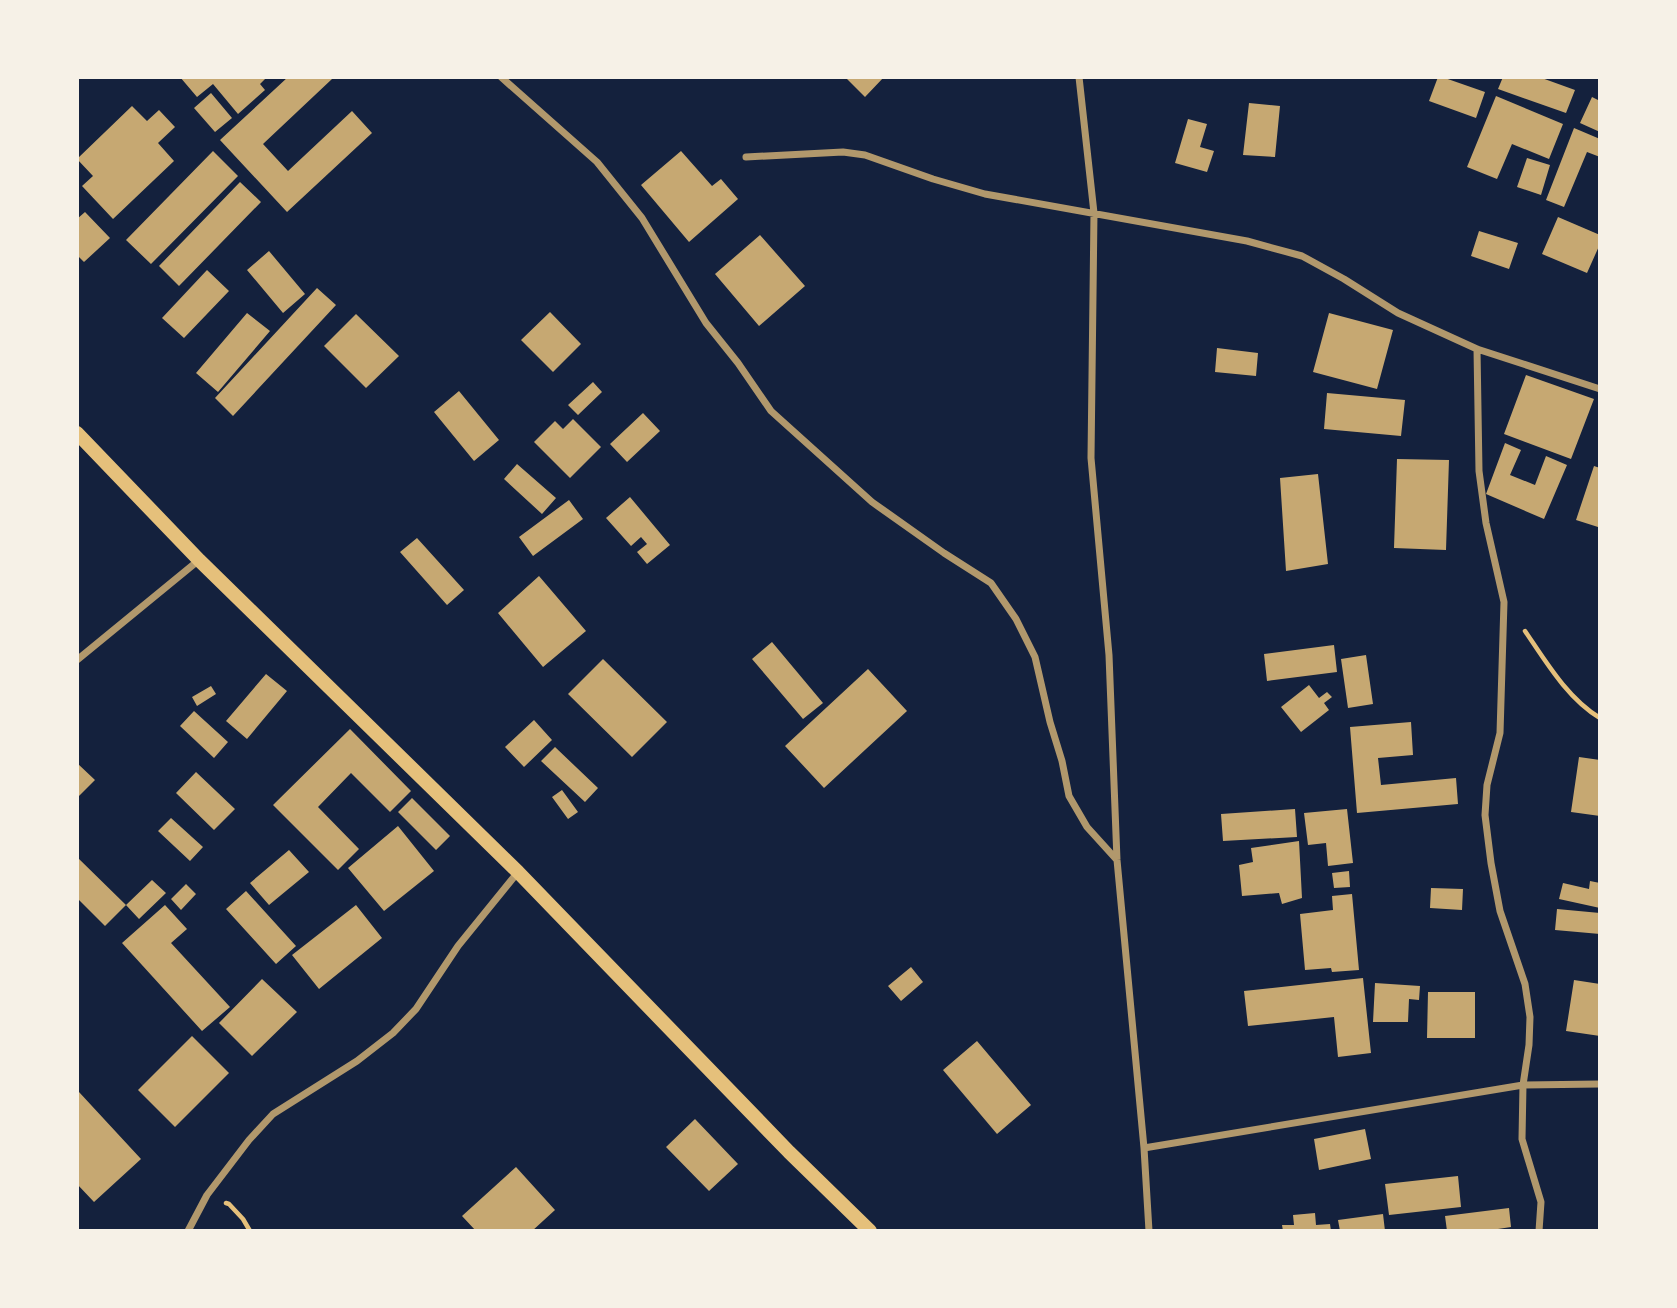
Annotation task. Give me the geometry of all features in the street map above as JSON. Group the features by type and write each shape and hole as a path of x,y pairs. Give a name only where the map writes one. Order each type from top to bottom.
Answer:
{"main road":[{"path":"77,433 199,560 518,872 789,1152 870,1231"}],"street":[{"path":"500,77 597,162 642,218 706,323 771,411 873,502 990,583 1016,619 1035,657 1069,796 1087,827 1117,860"},
{"path":"1079,77 1094,213 1091,458 1109,655 1117,860 1144,1148 1149,1231"},
{"path":"746,157 843,152 865,155 985,194 1247,241 1302,256 1398,313 1477,348 1600,388"},
{"path":"1477,348 1479,471 1486,523 1504,602 1500,733 1486,785 1485,815 1500,911 1525,985 1530,1017 1529,1045 1522,1085 1522,1139 1541,1202 1539,1231"},
{"path":"77,660 199,560"},
{"path":"188,1231 206,1195 273,1114 357,1061 393,1033 416,1009 458,946 518,872"},
{"path":"1144,1148 1522,1085 1600,1084"}],"path":[{"path":"1504,602 1562,683 1588,710 1600,718"},
{"path":"206,1195 229,1204 250,1231"}],"building":[{"path":"180,77 267,77 260,84 265,90 238,114 213,84 197,97"},
{"path":"288,77 332,79 263,144 288,171 352,111 372,133 287,212 220,140"},
{"path":"845,77 884,77 865,97"},
{"path":"1438,77 1485,92 1476,118 1429,101"},
{"path":"1503,77 1539,77 1575,90 1566,113 1498,89"},
{"path":"211,93 232,118 215,132 194,108"},
{"path":"1496,96 1563,124 1549,159 1512,144 1497,179 1467,167"},
{"path":"1592,97 1600,101 1600,132 1580,123"},
{"path":"1249,103 1280,106 1275,157 1243,155"},
{"path":"132,106 147,121 159,110 175,127 158,143 174,161 113,219 82,186 93,176 77,159"},
{"path":"1188,119 1207,124 1200,147 1214,151 1207,172 1175,163"},
{"path":"1574,128 1600,139 1600,157 1587,152 1564,207 1546,200"},
{"path":"213,151 238,176 151,264 126,240"},
{"path":"681,151 712,186 721,179 738,199 689,242 641,185"},
{"path":"1527,158 1550,165 1541,195 1517,187"},
{"path":"240,182 261,202 179,286 159,266"},
{"path":"85,212 110,238 84,262 77,255 77,219"},
{"path":"1558,217 1600,235 1600,244 1587,273 1542,254"},
{"path":"1479,231 1518,243 1509,269 1471,256"},
{"path":"760,235 805,286 759,326 715,274"},
{"path":"269,251 305,294 283,313 247,270"},
{"path":"207,270 229,291 184,338 162,318"},
{"path":"317,288 336,305 233,416 215,398"},
{"path":"550,312 581,344 553,372 521,340"},
{"path":"247,313 270,331 218,392 196,373"},
{"path":"1329,313 1393,330 1377,389 1313,372"},
{"path":"356,314 399,356 366,388 324,346"},
{"path":"1217,348 1258,353 1256,376 1215,372"},
{"path":"1526,375 1594,399 1571,459 1504,434"},
{"path":"593,382 602,392 578,415 568,405"},
{"path":"459,391 499,440 474,461 434,412"},
{"path":"1327,393 1405,400 1401,436 1324,429"},
{"path":"643,413 660,431 627,462 610,444"},
{"path":"573,419 601,447 570,478 534,442 555,421 563,429"},
{"path":"1505,443 1521,450 1510,475 1535,485 1546,456 1567,465 1544,519 1486,494"},
{"path":"1397,459 1449,460 1446,550 1394,548"},
{"path":"517,464 556,498 542,514 504,479"},
{"path":"1594,466 1600,468 1598,527 1576,520"},
{"path":"1318,474 1328,564 1286,571 1280,478"},
{"path":"630,497 670,545 647,564 637,552 647,544 641,537 631,546 606,518"},
{"path":"569,500 583,519 533,556 519,537"},
{"path":"417,538 464,590 447,605 400,552"},
{"path":"539,576 586,631 543,667 498,613"},
{"path":"772,642 823,703 803,719 752,659"},
{"path":"1334,645 1337,672 1267,681 1264,654"},
{"path":"1366,655 1373,704 1348,708 1341,659"},
{"path":"603,659 667,722 632,757 568,694"},
{"path":"868,669 907,711 824,788 785,746"},
{"path":"266,674 287,691 247,739 226,721"},
{"path":"1309,685 1319,698 1327,692 1332,697 1324,703 1329,710 1301,732 1281,707"},
{"path":"211,686 216,694 197,706 192,697"},
{"path":"194,711 228,742 214,758 180,726"},
{"path":"534,720 552,740 524,767 505,747"},
{"path":"1411,722 1413,755 1378,758 1381,785 1456,778 1458,804 1357,813 1350,727"},
{"path":"350,729 411,791 390,812 351,773 318,807 359,849 338,870 273,805"},
{"path":"555,747 598,788 585,802 541,761"},
{"path":"1579,757 1600,760 1600,816 1571,812"},
{"path":"77,763 95,780 77,798"},
{"path":"196,772 235,809 214,830 176,793"},
{"path":"562,790 578,812 568,819 552,797"},
{"path":"412,798 450,836 436,850 398,812"},
{"path":"1295,809 1297,837 1223,841 1221,814"},
{"path":"1347,809 1353,863 1328,866 1326,843 1308,845 1304,813"},
{"path":"171,818 203,847 190,861 158,831"},
{"path":"398,826 434,871 384,911 348,868"},
{"path":"1299,841 1302,898 1282,904 1279,893 1242,896 1239,865 1253,862 1251,848"},
{"path":"289,850 309,872 269,905 250,883"},
{"path":"77,857 126,905 105,926 77,898"},
{"path":"1349,871 1350,887 1334,888 1332,873"},
{"path":"152,880 166,893 139,919 126,905"},
{"path":"1590,881 1600,883 1600,908 1559,899 1563,883 1589,889"},
{"path":"186,884 196,894 181,910 171,899"},
{"path":"1431,888 1463,889 1462,910 1430,908"},
{"path":"246,891 296,946 276,964 226,909"},
{"path":"1352,894 1359,970 1305,970 1300,914 1333,910 1332,896"},
{"path":"165,905 187,929 171,943 230,1007 202,1031 122,943"},
{"path":"356,905 382,938 319,989 292,955"},
{"path":"1557,909 1600,913 1600,934 1555,930"},
{"path":"911,967 923,982 901,1001 888,986"},
{"path":"1363,978 1371,1053 1338,1057 1334,1017 1248,1026 1244,991"},
{"path":"262,979 297,1012 252,1056 219,1023"},
{"path":"1574,980 1600,984 1600,1036 1566,1031"},
{"path":"1375,983 1420,986 1419,1000 1409,999 1408,1022 1373,1022"},
{"path":"1428,992 1475,992 1475,1038 1427,1038"},
{"path":"192,1036 229,1073 175,1127 138,1090"},
{"path":"977,1041 1031,1105 997,1134 943,1070"},
{"path":"79,1092 141,1159 94,1202 77,1184"},
{"path":"695,1119 738,1164 709,1191 666,1147"},
{"path":"1365,1129 1371,1159 1319,1170 1314,1139"},
{"path":"516,1167 555,1210 532,1231 476,1231 462,1216"},
{"path":"1458,1176 1461,1207 1389,1215 1385,1184"},
{"path":"1509,1208 1511,1227 1485,1231 1447,1231 1445,1216"},
{"path":"1315,1213 1316,1225 1330,1224 1331,1231 1283,1231 1282,1225 1294,1225 1293,1215"},
{"path":"1383,1214 1385,1231 1340,1231 1338,1220"}]}
